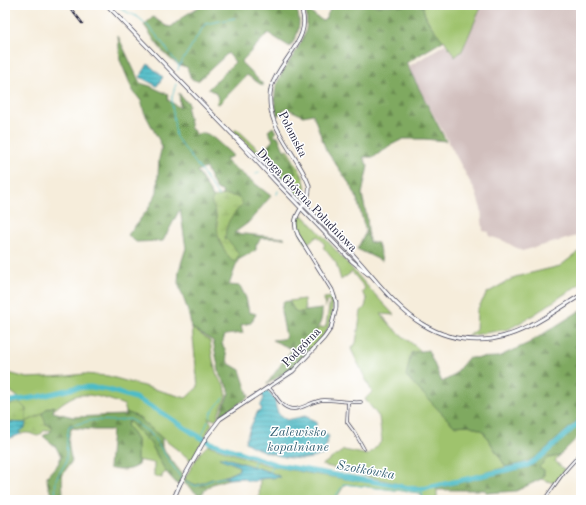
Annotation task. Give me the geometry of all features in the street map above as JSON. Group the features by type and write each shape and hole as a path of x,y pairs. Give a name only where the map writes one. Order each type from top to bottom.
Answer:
{"main road":[{"name":"Droga Główna Południowa","path":"107,5 352,260 401,307 421,323 445,334 470,340 492,339 519,331 543,319 581,295"},
{"name":"Połomska","path":"299,5 303,22 301,35 298,44 274,80 270,97 270,109 277,128 309,185 309,194 296,215 295,224 297,232 306,247"},
{"name":"Droga Główna Południowa","path":"232,134 254,153 356,258 371,277"},
{"name":"Podgórna","path":"173,500 180,484 207,436 220,418 299,366 328,333 335,316 336,302 332,290 306,247"}],"street":[{"path":"268,387 281,403 286,407 296,410 323,400 348,403 361,402"},
{"path":"348,403 347,422 356,433 364,449"},
{"path":"544,500 564,472 581,453"}],"shaded area":[{"path":"482,5 581,5 581,235 522,251 504,241 489,236 489,232 483,231 481,209 476,193 408,67 445,44 455,57 458,55 465,45"}],"green space":[{"path":"202,5 249,5 263,10 267,5 294,5 297,10 299,27 296,38 290,47 268,33 241,62 263,84 263,86 247,75 219,104 217,103 218,98 215,92 208,89 235,62 228,53 198,81 191,79 187,67 173,61 157,44 144,25 153,17 166,26 171,27 184,16"},
{"path":"332,5 423,5 427,20 443,41 406,63 446,141 403,139 389,146 374,157 363,157 368,166 362,194 367,218 369,242 378,243 382,261 357,249 366,232 356,196 351,186 326,150 313,114 303,116 286,108 277,116 275,101 276,87 280,77 305,33 307,22 306,11 307,10 323,21"},
{"path":"423,5 482,5 462,51 455,57 444,40 443,41 427,20"},
{"path":"118,36 140,83 169,95 168,100 180,108 179,93 184,100 188,102 189,105 187,109 191,129 196,135 204,133 216,140 233,156 226,159 227,162 271,196 248,223 234,233 285,238 261,238 256,245 256,250 238,260 229,285 240,286 246,298 249,312 256,314 251,323 241,325 243,333 225,335 222,344 225,349 228,363 240,370 249,397 221,415 229,389 220,376 213,341 192,328 178,283 179,270 186,248 180,209 163,241 136,242 128,235 148,209 157,192 159,159 162,146 144,112 141,101 133,91 120,60","holes":["206,168 216,189 222,191 223,196 215,200 197,171"]},
{"path":"273,127 276,133 274,135 276,137 278,136 283,148 292,162 296,173 289,177 274,162 265,149 273,140 268,131"},
{"path":"237,129 270,159 272,156 287,149 301,172 305,185 303,196 299,197 234,131"},
{"path":"225,195 240,199 243,204 228,222 225,238 234,247 239,255 234,262 229,258 220,242 216,214 211,201 215,197"},
{"path":"303,215 394,315 381,314 393,328 421,351 411,353 454,426 469,425 483,431 506,467 435,486 411,487 322,465 344,450 368,455 382,441 379,417 365,399 372,392 351,349 356,343 361,311 365,307 367,299 362,292 365,288 352,272 341,280 336,263 323,247 325,245 318,236 306,244 299,228 299,217"},
{"path":"581,250 581,283 535,314 509,329 467,336 476,330 477,310 487,293 515,277 560,266"},
{"path":"332,297 333,306 331,321 321,339 309,351 306,342 320,327 323,328 326,326 330,301 327,301 325,308 324,298"},
{"path":"304,299 305,311 297,314 289,301"},
{"path":"289,301 297,313 322,309 320,323 316,331 306,342 309,351 290,370 267,384 292,349 272,340 283,339 286,337 281,311 283,302"},
{"path":"581,310 581,417 538,456 524,463 506,467 483,431 469,425 454,426 406,376 411,353 428,350 442,382 453,376 468,358 498,357 529,343"},
{"path":"192,328 210,341 215,368 218,377 226,389 226,394 218,417 215,420 208,418 212,424 192,461 138,417 126,412 124,405 97,396 77,395 53,411 54,406 46,409 42,414 26,423 14,400 19,398 5,387 5,372 27,378 84,374 108,376 186,398 198,387"},
{"path":"18,401 26,409 26,422 42,414 46,424 53,428 51,431 45,430 38,436 28,433 21,434 18,432 25,423 5,422 5,407"},
{"path":"54,406 53,412 73,417 126,415 126,412 138,417 162,438 162,448 183,475 178,485 166,472 151,444 129,421 127,425 137,440 137,460 139,461 138,465 135,467 124,470 109,468 112,430 72,428 69,436 69,448 72,461 62,475 63,495 58,499 49,489 47,476 58,464 61,457 56,447 43,436 50,432 53,428 46,424 42,414 46,409"},
{"path":"129,421 151,444 166,472 162,475 162,478 154,476 154,463 137,460 137,440 127,425"},
{"path":"581,423 581,434 559,456 548,458 539,467 544,470 544,475 541,479 516,491 487,493 485,490 437,490 436,488 528,467 544,456"},
{"path":"208,445 267,465 312,474 419,490 436,488 437,500 420,500 422,496 420,493 345,484 336,499 338,500 259,500 260,479 279,476 223,457 239,466 239,470 223,477 196,485 185,480 200,453"},
{"path":"559,456 555,461 565,470 554,483 541,479 544,475 539,467 548,458"},
{"path":"225,477 229,479 213,484 201,495 196,493 183,482 185,478 185,480 196,485 212,479"}],"water":[{"path":"148,64 163,77 157,86 140,77"},
{"name":"Zalewisko kopalniane","path":"267,390 275,398 277,411 283,418 287,420 305,416 317,422 315,429 329,436 323,455 306,459 289,458 266,452 245,442 258,411 260,412 262,409 260,407 264,398 261,394"},
{"path":"5,422 26,423 25,428 19,432 21,434 5,440"},
{"name":"Zalewisko kopalniane","path":"223,457 270,472 280,477 255,481 248,481 242,478 229,479 225,477 239,470 239,466 219,458"}],"waterway":[{"path":"118,5 123,10 139,18 145,23 160,40 179,66"},
{"path":"178,70 205,24 235,18"},
{"path":"176,84 172,97 176,137 218,196"},
{"path":"263,158 270,162 288,182"},
{"name":"Szotkówka","path":"5,402 38,397 75,388 90,387 109,390 135,398 209,442 278,465 416,489 427,488 528,465 543,455 581,421"},
{"path":"210,417 211,413 223,398"},
{"path":"55,500 56,479 66,462 69,426 93,420 114,421 130,419 151,434 181,478"},
{"path":"201,438 208,421"},
{"path":"253,466 256,458"},
{"path":"270,472 274,464"},
{"path":"185,481 196,486 214,479 225,477"},
{"path":"333,500 344,484 423,493"},
{"path":"422,489 423,500"}],"railway":[{"path":"68,5 82,23"}]}
